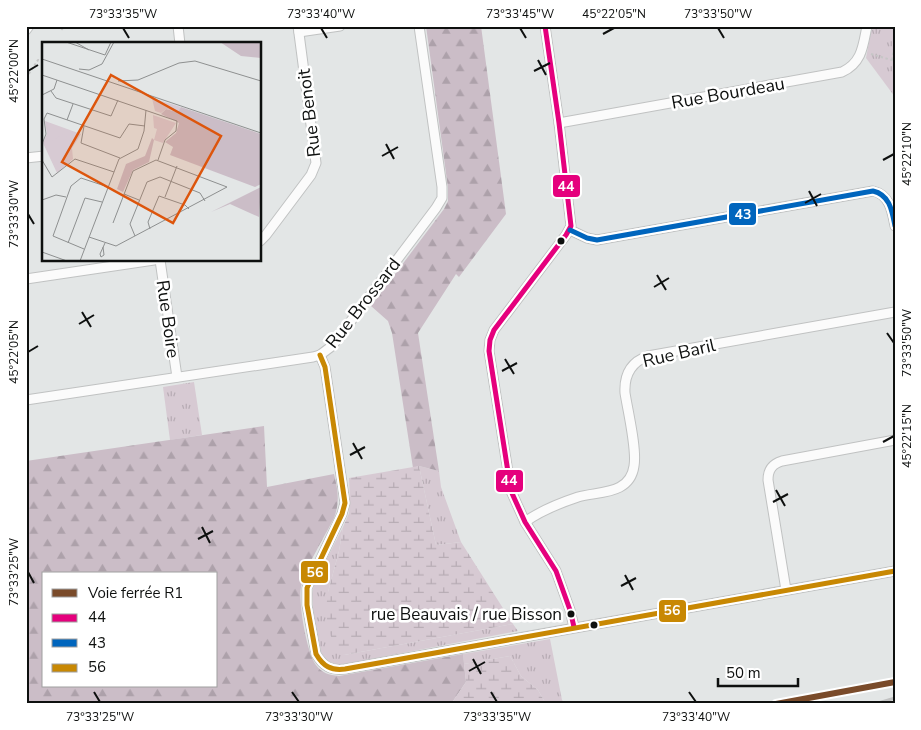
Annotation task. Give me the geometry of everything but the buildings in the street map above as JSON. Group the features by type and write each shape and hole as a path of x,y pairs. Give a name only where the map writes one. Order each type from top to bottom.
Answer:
{"street":[{"path":"26,30 29,26"},
{"path":"178,26 180,42"},
{"path":"299,29 340,26"},
{"name":"Rue Brossard","path":"26,400 320,355 332,346 442,198 419,26"},
{"path":"545,26 572,222 570,230 494,330 488,350 511,491 525,522 556,571 574,627"},
{"name":"Rue Bourdeau","path":"559,123 838,73 852,66 860,55 867,26"},
{"name":"Rue Benoit","path":"261,240 311,176 316,163 299,29"},
{"path":"26,158 42,156"},
{"path":"570,230 587,238 597,240 873,190 882,194 889,202 895,226"},
{"path":"26,279 147,261"},
{"name":"Rue Boire","path":"160,261 177,378"},
{"name":"Rue Baril","path":"525,522 536,515 579,497 616,490 631,477 634,471 635,458 625,383 629,370 637,361 648,356 895,312"},
{"path":"320,355 325,367 345,498 342,514 307,588 307,605 315,650 318,658 325,666 336,670 345,669 895,571"},
{"path":"786,590 768,480 769,469 777,462 895,440"}],"path":[{"path":"61,28 64,31"},
{"path":"868,53 893,61 895,43"},
{"path":"26,78 38,60 40,61"}],"green space":[{"path":"426,26 481,26 506,214 459,277 456,274 418,333 439,471 419,466 413,468 392,333 388,321 371,306 444,209 448,201 448,188"},
{"path":"872,26 895,26 895,97 866,58"},
{"path":"194,382 202,435 170,440 163,387"},
{"path":"264,426 267,487 334,474 338,496 336,512 303,579 300,594 304,628 309,650 316,665 326,673 339,676 463,654 466,682 451,704 26,704 26,461"},
{"path":"419,466 439,471 441,487 461,542 436,545"},
{"path":"419,466 436,545 461,542 513,624 344,655 335,648 328,628 326,609 343,527 349,513 349,478"},
{"path":"343,527 328,592 344,655 513,624 518,631 340,665 329,661 321,652 312,594 314,584"},
{"path":"550,639 562,700 565,704 546,704 538,690 521,676 510,656 464,664 463,654"},
{"path":"510,656 521,676 538,690 546,704 451,704 466,682 464,664"}],"railway":[{"path":"875,704 895,698"}],"rail line":[{"name":"R1","path":"776,704 895,682"}],"transit line":[{"name":"44","path":"545,26 571,226 494,330 490,340 489,351 511,491 525,522 556,571 574,627"},
{"name":"43","path":"570,230 587,238 597,240 873,191 879,193 887,200 895,226"},
{"name":"56","path":"320,355 325,367 345,503 342,514 307,588 307,605 316,654 325,665 332,668 345,669 895,571"}],"place":[{"name":"rue Beauvais / rue Bisson","path":"571,614"}]}
